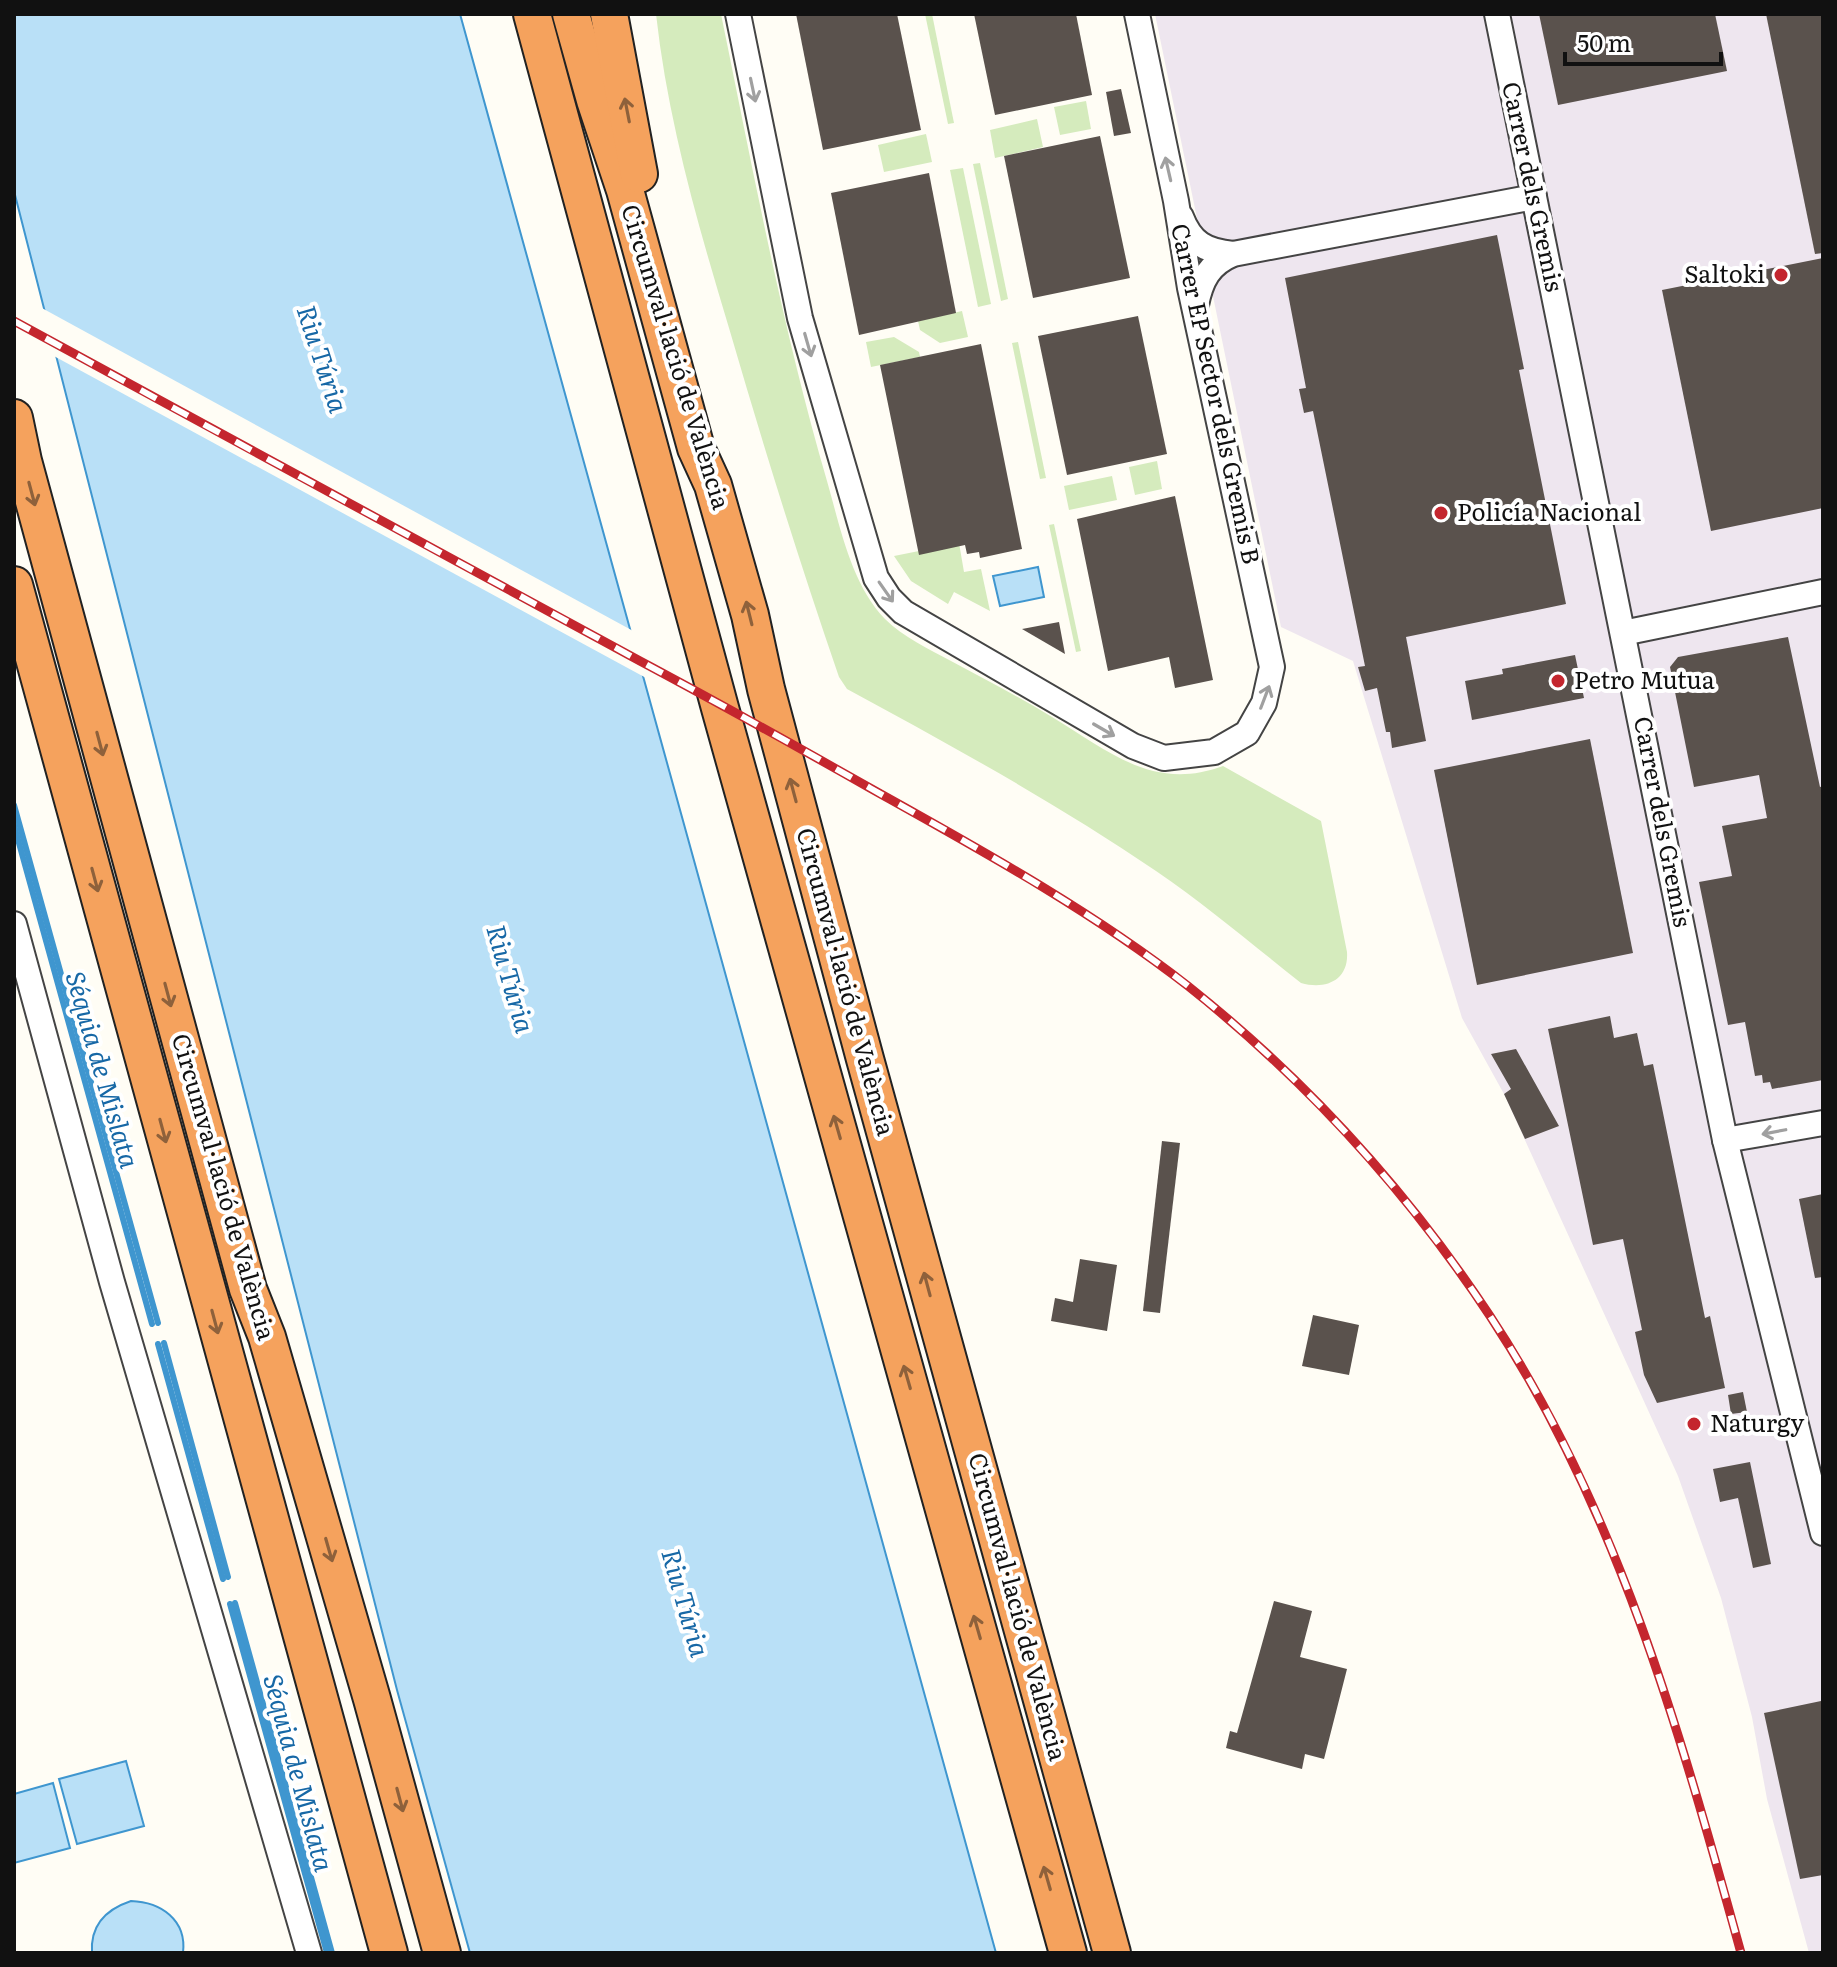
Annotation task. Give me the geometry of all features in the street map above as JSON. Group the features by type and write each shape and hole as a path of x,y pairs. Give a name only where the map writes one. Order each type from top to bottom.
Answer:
{"highway":[{"name":"Circumval·lació de València","path":"532,14 728,739 1068,1953"},
{"name":"Circumval·lació de València","path":"571,14 625,190 696,448 713,485 750,615 766,689 865,1059 1112,1953"},
{"path":"609,14 639,174 712,443 713,485"},
{"name":"Circumval·lació de València","path":"14,418 23,461 248,1289 275,1367 442,1953"},
{"name":"Circumval·lació de València","path":"14,585 389,1953"},
{"path":"248,1289 252,1344 295,1514 339,1723 400,1953"}],"street":[{"name":"Carrer EP Sector dels Gremis B","path":"738,14 800,318 875,575 889,598 903,612 1133,746 1164,758 1214,752 1247,733 1264,703 1272,667 1180,240 1176,201 1137,14"},
{"name":"Carrer dels Gremis","path":"1497,14 1725,1140 1823,1533"},
{"path":"1195,310 1204,276 1221,259 1233,254 1534,197"},
{"path":"1176,201 1187,232 1195,242 1207,250 1233,254"},
{"path":"1623,633 1823,592"},
{"path":"14,924 112,1282 309,1953"},
{"path":"1725,1140 1823,1123"}],"shaded area":[{"path":"1155,14 1823,14 1823,1953 1809,1953 1767,1799 1752,1717 1721,1598 1678,1476 1504,1094 1462,1018 1353,661 1281,627"}],"green space":[{"path":"656,14 721,14 796,365 848,554 873,605 908,637 1133,764 1175,774 1198,773 1223,766 1321,821 1347,952 1344,970 1334,981 1319,985 1301,983 1193,898 1119,846 1004,776 847,689 839,677 796,546 706,251 676,134"},
{"path":"925,14 932,14 954,123 948,124"},
{"path":"1086,101 1091,129 1060,135 1054,107"},
{"path":"1037,119 1043,147 995,158 990,130"},
{"path":"926,134 932,162 884,172 878,145"},
{"path":"980,163 1008,299 1001,301 973,164"},
{"path":"963,168 991,304 978,307 950,170"},
{"path":"962,311 968,337 940,343 920,330 918,321"},
{"path":"894,337 919,352 920,357 871,367 866,342"},
{"path":"1018,342 1046,478 1040,479 1012,343"},
{"path":"1157,461 1162,489 1135,495 1129,467"},
{"path":"1112,476 1117,500 1069,510 1064,486"},
{"path":"1054,524 1081,651 1076,652 1049,525"},
{"path":"959,543 964,572 981,569 990,611 954,592 948,604 911,581 894,556"}],"water":[{"name":"Riu Túria","path":"14,14 460,14 996,1953 470,1953 397,1690 14,191"},
{"path":"1038,567 1044,597 1000,606 993,576"},
{"path":"126,1761 144,1826 77,1844 59,1779"},
{"path":"53,1783 70,1848 14,1863 14,1794"},
{"path":"131,1901 152,1905 170,1915 181,1931 183,1953 92,1953 97,1926 114,1909"}],"pier":[{"path":"40,307 635,632 648,679 52,355"}],"building":[{"path":"796,14 897,14 921,130 823,150"},
{"path":"974,14 1076,14 1092,95 995,115"},
{"path":"1539,14 1715,14 1727,71 1558,105"},
{"path":"1766,14 1823,14 1823,253 1815,254"},
{"path":"1121,89 1131,133 1114,136 1106,92"},
{"path":"1100,136 1130,278 1033,298 1004,156"},
{"path":"929,173 956,313 859,335 831,193"},
{"path":"1497,235 1524,369 1519,370 1566,604 1406,637 1426,741 1392,748 1377,688 1365,691 1358,667 1365,666 1313,411 1304,413 1299,389 1306,388 1285,278"},
{"name":"Saltoki","path":"1823,258 1823,508 1711,531 1662,290"},
{"path":"1138,316 1167,454 1067,475 1038,336"},
{"path":"981,344 1022,549 980,558 979,552 967,554 965,545 919,555 880,365"},
{"path":"1175,496 1213,680 1175,688 1169,657 1108,671 1077,519"},
{"path":"1059,622 1065,654 1022,629"},
{"path":"1788,637 1820,787 1823,786 1823,1080 1772,1089 1770,1082 1763,1083 1762,1075 1755,1076 1745,1022 1728,1025 1699,882 1732,876 1722,826 1767,818 1759,775 1694,787 1670,667 1678,657"},
{"path":"1575,655 1584,698 1472,720 1465,681 1503,674 1502,669"},
{"path":"1590,739 1633,953 1477,985 1434,770"},
{"path":"1610,1016 1614,1038 1637,1033 1644,1066 1653,1064 1705,1318 1710,1316 1725,1388 1657,1403 1644,1375 1635,1332 1642,1330 1623,1239 1593,1245 1548,1029"},
{"path":"1516,1049 1559,1126 1525,1139 1504,1094 1511,1089 1491,1054"},
{"path":"1162,1141 1180,1143 1160,1313 1143,1311"},
{"path":"1823,1194 1823,1277 1815,1278 1799,1199"},
{"path":"1080,1259 1117,1265 1107,1331 1051,1321 1055,1298 1073,1302"},
{"path":"1313,1315 1359,1325 1349,1375 1302,1366"},
{"path":"1743,1392 1747,1412 1731,1414 1728,1395"},
{"path":"1750,1462 1771,1564 1753,1568 1738,1498 1720,1502 1713,1469"},
{"path":"1274,1601 1312,1611 1300,1657 1347,1669 1324,1759 1305,1754 1302,1769 1226,1748 1230,1731 1237,1733"},
{"path":"1821,1701 1823,1875 1800,1879 1764,1713"}],"waterway":[{"path":"14,805 158,1323"},
{"name":"Séquia de Mislata","path":"14,825 152,1324"},
{"path":"164,1343 228,1577"},
{"name":"Séquia de Mislata","path":"158,1344 223,1579"},
{"path":"235,1603 332,1953"},
{"name":"Séquia de Mislata","path":"230,1604 327,1953"}],"railway":[{"path":"14,321 727,708 992,857 1150,958 1188,986 1273,1059 1352,1139 1425,1225 1490,1316 1535,1390 1575,1466 1610,1545 1669,1705 1741,1953"}],"place":[{"name":"Saltoki","path":"1781,275"},
{"name":"Policía Nacional","path":"1441,513"},
{"name":"Petro Mutua","path":"1558,681"},
{"name":"Naturgy","path":"1694,1424"}]}
